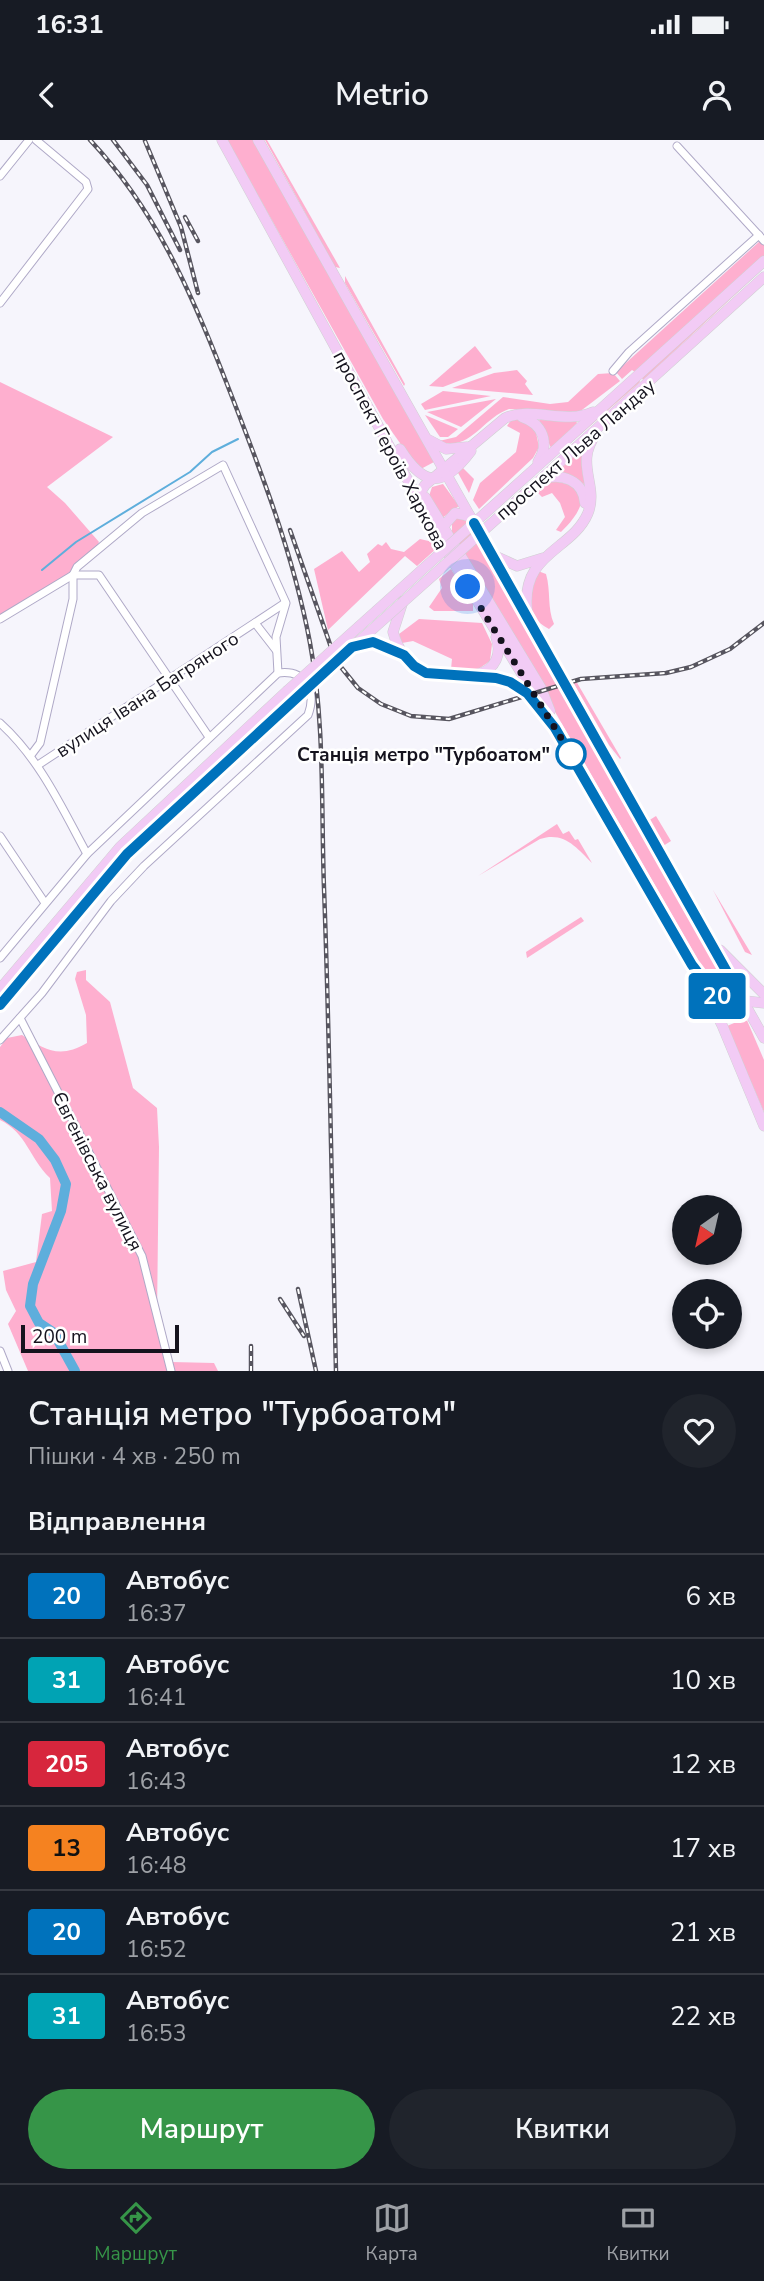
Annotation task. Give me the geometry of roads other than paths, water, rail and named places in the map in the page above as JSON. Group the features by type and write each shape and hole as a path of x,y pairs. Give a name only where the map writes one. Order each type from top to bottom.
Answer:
{"main road":[{"name":"проспект Героїв Харкова","path":"222,140 379,425"},
{"name":"проспект Героїв Харкова","path":"258,140 764,1038"},
{"name":"проспект Льва Ландау","path":"0,989 120,847 239,734 764,261"},
{"name":"проспект Льва Ландау","path":"0,1005 127,854 403,600 764,277"},
{"path":"423,499 433,479 445,472 477,441 511,415 575,418 606,404"},
{"path":"529,617 528,588 543,558 580,524 590,504 587,452 594,436 614,414"},
{"path":"511,415 532,421 544,436 544,450 535,468 543,477 560,477 579,485 585,501 580,524"},
{"path":"379,425 391,437 411,467 433,479"},
{"path":"379,425 543,692 555,728"},
{"path":"422,431 435,444 446,449 461,450 477,441"},
{"name":"проспект Героїв Харкова","path":"423,499 445,531 483,610 555,728 692,965 722,1025 764,1126"},
{"path":"445,531 457,513 470,517"},
{"path":"492,553 504,563 517,566 543,558"},
{"path":"403,600 393,632 404,655 414,666 426,673 500,679 516,685 530,696 555,728"},
{"path":"471,676 492,668 499,651 483,610"},
{"path":"352,647 373,642 404,655"},
{"path":"712,943 762,987 741,997"},
{"path":"692,965 715,994 764,1003"},
{"path":"715,994 727,992 732,979"}],"street":[{"path":"0,176 29,140"},
{"path":"0,303 88,186 37,140"},
{"path":"613,371 629,352 761,238 677,146"},
{"path":"32,755 40,743 73,599 73,575 77,567 142,513 223,465 286,603 276,637 278,673"},
{"path":"0,619 73,575 99,575 209,737"},
{"name":"вулиця Івана Багряного","path":"38,765 286,603"},
{"name":"вулиця Івана Багряного","path":"255,623 277,651"},
{"path":"0,958 87,854 278,673 296,674 305,681 312,697 308,715 128,884 0,1040"},
{"path":"0,723 32,755 87,854"},
{"path":"0,836 45,904"},
{"name":"Євгенівська вулиця","path":"20,1018 142,1256 171,1371"},
{"path":"0,1351 8,1371"}],"waterway":[{"path":"42,570 76,542 190,472 212,452 238,439"},
{"path":"0,1112 39,1139 55,1160 66,1184 61,1211 33,1284 30,1306 39,1323 54,1333 75,1371"}],"railway":[{"path":"90,140 134,194 169,253 199,315 274,510 303,609 310,643 318,704 321,765 336,1371"},
{"path":"113,140 147,185 180,250"},
{"path":"145,141 181,227 198,293"},
{"path":"185,217 198,241"},
{"path":"290,530 332,650"},
{"path":"336,661 358,688 381,704 411,716 449,719 581,679 666,673 691,667 730,649 764,623"},
{"path":"298,1289 316,1371"},
{"path":"280,1299 304,1336"},
{"path":"251,1346 251,1371"}],"place":[{"name":"Станція метро \"Турбоатом\"","path":"571,754"}]}
